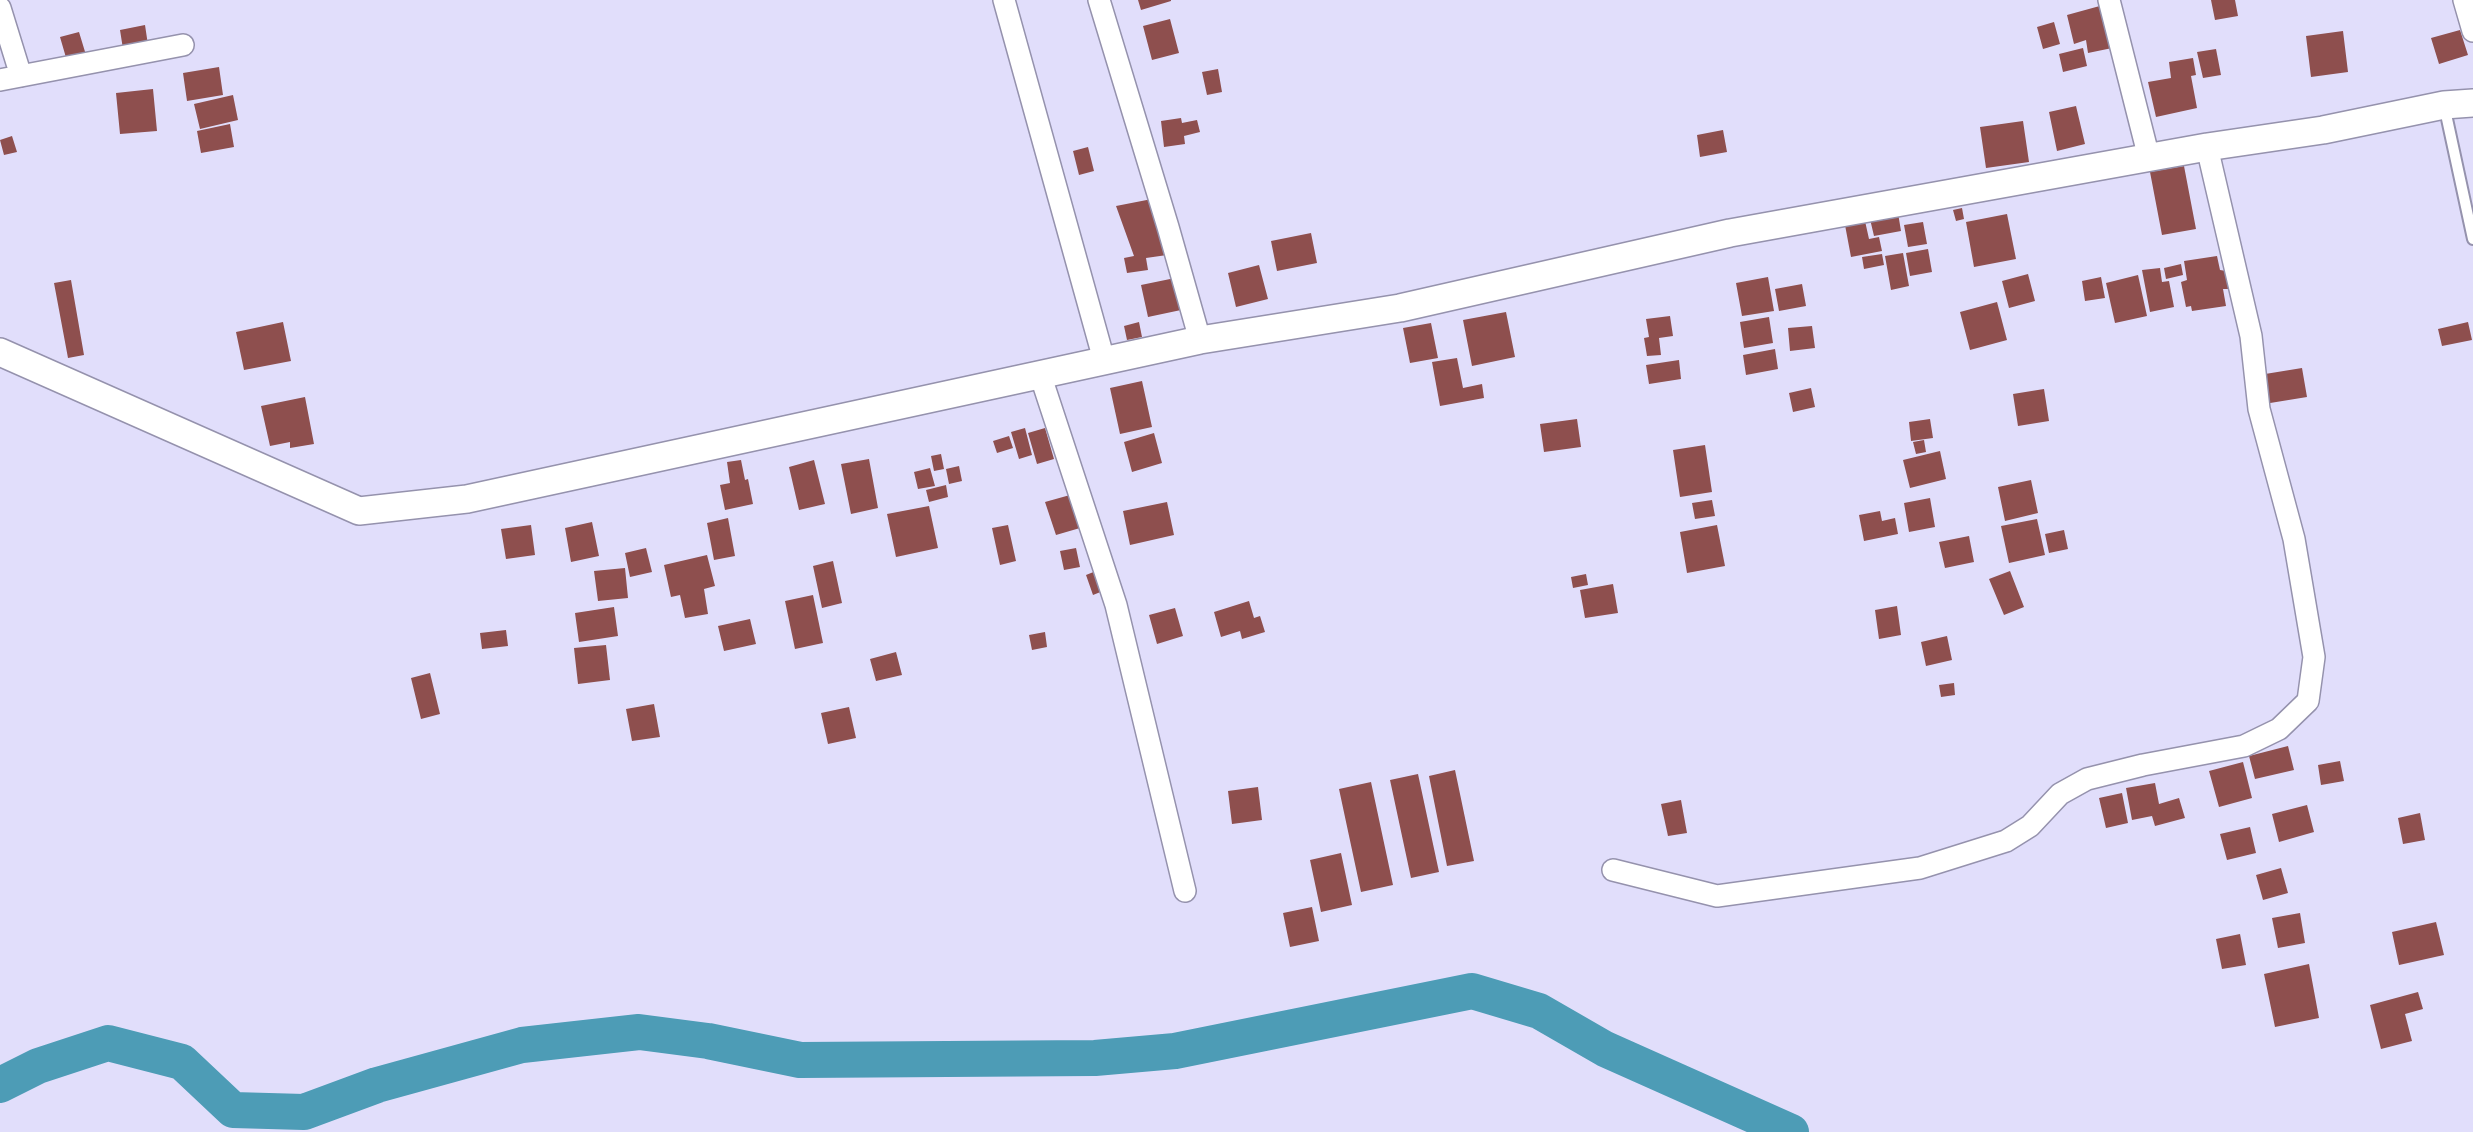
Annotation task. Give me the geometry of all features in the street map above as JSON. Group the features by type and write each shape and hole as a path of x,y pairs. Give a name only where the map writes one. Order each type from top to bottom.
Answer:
{"street":[{"path":"1004,0 1104,360"},
{"path":"1099,0 1200,340"},
{"path":"2109,0 2149,158"},
{"path":"2464,0 2473,32"},
{"path":"0,8 10,78 183,45"},
{"path":"0,352 359,511 467,499 1200,340 1400,308 1730,233 2208,147 2323,130 2444,105 2473,103"},
{"path":"1613,870 1717,896 1920,867 2006,841 2030,826 2060,794 2087,779 2143,765 2244,746 2279,729 2307,701 2314,657 2294,539 2259,409 2252,336 2208,147"},
{"path":"1041,374 1116,605 1185,891"}],"lane":[{"path":"2444,105 2473,238"}],"building":[{"path":"1138,0 1171,0 1171,1 1141,10"},
{"path":"2211,0 2235,0 2238,16 2215,20"},
{"path":"2107,4 2117,47 2088,53 2086,40 2074,44 2067,15"},
{"path":"1170,19 1179,53 1152,60 1143,26"},
{"path":"2054,22 2060,44 2043,49 2037,27"},
{"path":"145,25 148,45 123,49 120,30"},
{"path":"2460,30 2468,55 2439,64 2431,38"},
{"path":"2343,31 2348,72 2311,77 2306,36"},
{"path":"79,32 86,55 67,61 60,37"},
{"path":"2083,48 2087,66 2063,72 2059,54"},
{"path":"2216,49 2221,75 2203,78 2197,52"},
{"path":"2193,58 2196,75 2191,76 2197,108 2156,117 2148,82 2171,78 2169,62"},
{"path":"219,67 223,95 187,101 183,73"},
{"path":"1218,69 1222,92 1207,95 1202,72"},
{"path":"153,89 157,131 120,134 116,93"},
{"path":"233,95 238,120 200,129 194,104"},
{"path":"2076,106 2085,144 2057,151 2049,112"},
{"path":"1181,118 1182,123 1197,120 1200,132 1184,136 1185,144 1164,147 1161,121"},
{"path":"2023,121 2029,162 1986,168 1980,127"},
{"path":"230,124 234,147 201,153 197,131"},
{"path":"1723,130 1727,152 1700,157 1697,135"},
{"path":"12,136 17,152 4,155 0,140"},
{"path":"1088,147 1094,171 1079,175 1073,151"},
{"path":"2184,166 2196,229 2162,235 2150,172"},
{"path":"1157,198 1167,255 1146,258 1148,270 1127,273 1124,258 1134,256 1116,206"},
{"path":"1962,208 1964,219 1956,221 1953,210"},
{"path":"1898,213 1901,231 1874,236 1870,219"},
{"path":"2007,214 2016,259 1974,267 1966,222"},
{"path":"1865,221 1869,239 1879,237 1882,251 1851,257 1845,225"},
{"path":"1923,222 1927,244 1908,247 1904,225"},
{"path":"1311,233 1317,263 1277,271 1271,241"},
{"path":"1928,249 1932,272 1910,276 1906,253"},
{"path":"1903,253 1909,286 1891,290 1885,256"},
{"path":"1882,254 1884,265 1864,269 1862,257"},
{"path":"2217,256 2220,270 2226,271 2229,289 2223,289 2226,306 2192,311 2191,306 2186,307 2181,282 2187,280 2184,261"},
{"path":"2181,264 2183,275 2166,279 2164,268"},
{"path":"1259,265 1268,299 1236,307 1228,273"},
{"path":"2160,268 2162,282 2169,281 2174,307 2150,312 2142,270"},
{"path":"2028,274 2035,301 2009,308 2002,281"},
{"path":"2138,275 2147,316 2115,323 2106,283"},
{"path":"1768,277 1774,311 1742,316 1736,283"},
{"path":"2101,277 2105,298 2085,301 2082,281"},
{"path":"1175,278 1181,310 1148,317 1141,285"},
{"path":"71,280 84,355 68,358 54,283"},
{"path":"1802,284 1806,306 1779,311 1775,289"},
{"path":"1997,302 2007,340 1970,350 1960,312"},
{"path":"1506,312 1515,357 1472,366 1463,320"},
{"path":"1670,316 1673,336 1659,338 1661,355 1647,356 1644,338 1649,337 1646,319"},
{"path":"1769,317 1773,343 1744,348 1740,322"},
{"path":"283,322 291,361 244,370 236,332"},
{"path":"1139,322 1142,337 1127,340 1124,326"},
{"path":"2468,322 2472,340 2442,346 2438,329"},
{"path":"1431,323 1438,358 1410,363 1403,328"},
{"path":"1812,326 1815,348 1790,351 1788,328"},
{"path":"1775,349 1778,369 1746,375 1743,355"},
{"path":"1457,358 1463,388 1482,384 1484,398 1440,406 1432,362"},
{"path":"1679,360 1681,379 1649,384 1646,365"},
{"path":"2302,368 2307,397 2264,404 2259,375"},
{"path":"1142,381 1152,427 1120,434 1110,388"},
{"path":"1811,388 1815,407 1793,412 1789,393"},
{"path":"2044,389 2049,421 2018,426 2013,394"},
{"path":"305,397 314,444 290,448 290,442 270,446 261,406"},
{"path":"1577,419 1581,447 1544,452 1540,424"},
{"path":"1930,419 1933,438 1911,441 1909,422"},
{"path":"1025,428 1032,455 1019,459 1011,432"},
{"path":"1045,428 1054,459 1037,464 1028,433"},
{"path":"1154,433 1162,463 1132,472 1124,442"},
{"path":"1009,436 1013,448 997,453 993,441"},
{"path":"1924,440 1926,452 1916,454 1913,442"},
{"path":"1705,445 1712,492 1680,497 1673,450"},
{"path":"1940,451 1946,479 1910,488 1903,460"},
{"path":"941,454 944,469 934,471 931,456"},
{"path":"869,459 878,508 851,514 841,464"},
{"path":"741,460 753,504 725,510 720,485 730,483 727,462"},
{"path":"814,460 825,504 799,510 789,467"},
{"path":"959,466 962,481 949,484 946,469"},
{"path":"930,468 935,486 918,489 914,472"},
{"path":"2031,480 2038,513 2005,521 1998,487"},
{"path":"946,485 948,497 929,502 926,490"},
{"path":"1070,495 1080,528 1056,535 1045,502"},
{"path":"1930,498 1935,527 1909,532 1904,503"},
{"path":"1712,500 1715,516 1695,519 1692,503"},
{"path":"1167,502 1174,535 1130,545 1123,511"},
{"path":"929,506 938,548 896,557 887,514"},
{"path":"1880,511 1882,521 1895,518 1898,534 1864,541 1859,515"},
{"path":"728,518 735,556 714,560 707,523"},
{"path":"2037,519 2045,555 2009,563 2001,526"},
{"path":"592,522 599,556 571,562 565,528"},
{"path":"531,525 535,555 506,559 501,529"},
{"path":"1008,525 1016,561 1000,565 992,528"},
{"path":"1717,525 1725,566 1687,573 1680,532"},
{"path":"2064,530 2068,549 2049,553 2045,534"},
{"path":"1969,536 1974,562 1945,568 1939,542"},
{"path":"646,548 652,572 630,577 625,553"},
{"path":"1076,548 1080,567 1064,570 1060,551"},
{"path":"707,555 715,586 704,589 708,614 685,618 680,595 671,597 664,565"},
{"path":"833,561 842,603 822,608 813,566"},
{"path":"625,568 628,598 598,601 594,571"},
{"path":"1096,571 1103,591 1093,595 1086,575"},
{"path":"2010,571 2024,607 2004,615 1989,579"},
{"path":"1586,574 1588,585 1573,588 1571,577"},
{"path":"1613,584 1618,613 1585,618 1580,590"},
{"path":"813,595 823,643 795,649 785,601"},
{"path":"1249,601 1254,618 1260,616 1265,632 1242,639 1240,631 1221,637 1214,612"},
{"path":"1897,606 1901,635 1879,639 1875,610"},
{"path":"614,607 618,636 579,642 575,613"},
{"path":"1175,608 1183,636 1157,644 1149,615"},
{"path":"750,619 756,644 724,651 718,626"},
{"path":"506,630 508,646 482,649 480,633"},
{"path":"1045,632 1047,647 1032,650 1029,635"},
{"path":"1947,636 1952,660 1926,666 1921,642"},
{"path":"606,645 610,680 578,684 574,648"},
{"path":"896,652 902,675 876,681 870,659"},
{"path":"430,673 440,714 421,719 411,678"},
{"path":"1954,683 1955,695 1941,697 1939,685"},
{"path":"654,704 660,737 632,741 626,709"},
{"path":"849,707 856,738 828,744 821,713"},
{"path":"2288,746 2294,770 2255,779 2249,756"},
{"path":"2340,761 2344,781 2321,785 2318,765"},
{"path":"2243,762 2252,798 2219,807 2209,771"},
{"path":"1455,770 1474,861 1447,866 1429,776"},
{"path":"1418,774 1439,872 1411,878 1390,780"},
{"path":"1371,782 1393,885 1361,892 1339,789"},
{"path":"2155,783 2159,804 2179,798 2185,818 2155,826 2152,816 2132,820 2126,788"},
{"path":"1258,787 1262,820 1232,824 1228,791"},
{"path":"2122,793 2128,823 2106,828 2099,798"},
{"path":"1681,800 1687,833 1668,836 1661,804"},
{"path":"2307,805 2314,832 2279,842 2272,814"},
{"path":"2420,813 2425,840 2403,844 2398,818"},
{"path":"2250,827 2256,853 2227,860 2220,834"},
{"path":"1341,853 1352,905 1321,912 1310,860"},
{"path":"2281,868 2288,893 2263,900 2256,875"},
{"path":"1312,907 1319,941 1290,947 1283,913"},
{"path":"2300,913 2305,943 2278,948 2272,918"},
{"path":"2436,922 2444,955 2399,965 2392,932"},
{"path":"2240,934 2246,965 2222,969 2216,939"},
{"path":"2309,964 2319,1018 2275,1027 2264,974"},
{"path":"2418,992 2423,1009 2405,1014 2412,1041 2381,1049 2370,1005"}],"waterway":[{"path":"0,1085 38,1066 108,1043 182,1062 233,1110 304,1112 377,1085 522,1045 639,1032 708,1041 800,1060 1095,1058 1175,1051 1472,991 1539,1011 1605,1049 1791,1132"}]}
